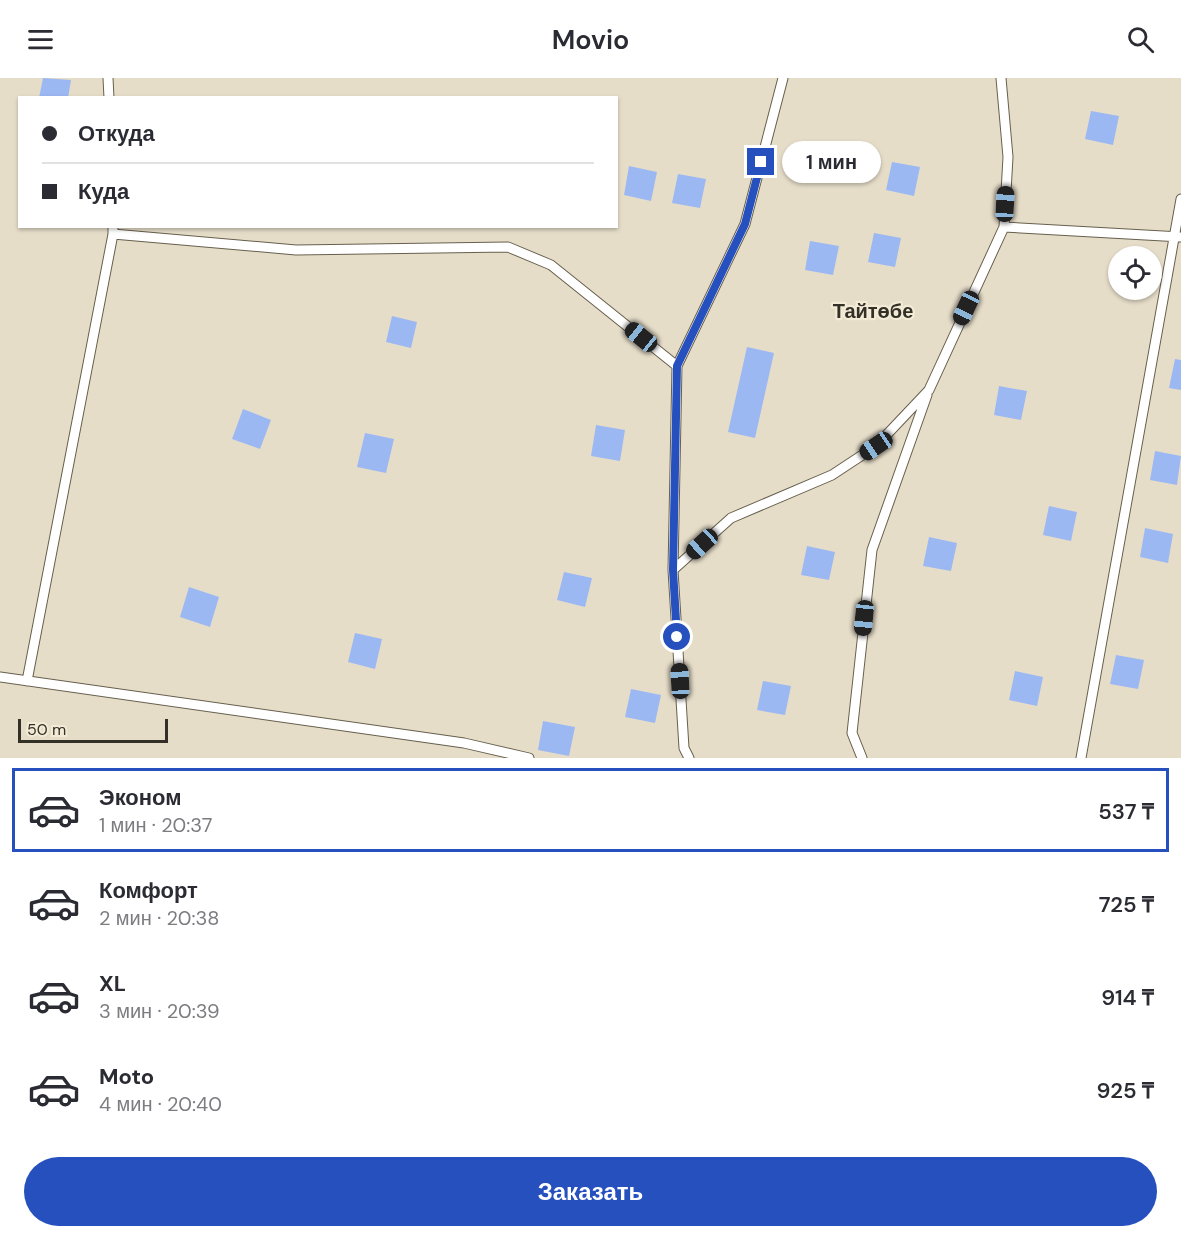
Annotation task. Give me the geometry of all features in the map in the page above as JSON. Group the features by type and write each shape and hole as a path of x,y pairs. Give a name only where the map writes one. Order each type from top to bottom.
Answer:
{"lane":[{"path":"108,78 109,96"},
{"path":"689,758 684,748 673,570 677,366 745,224 783,78"},
{"path":"862,758 852,733 872,550 929,390 1004,227 1008,158 1001,78"},
{"path":"1081,758 1177,236 1181,199"},
{"path":"1004,227 1177,236"},
{"path":"27,681 113,230 296,250 508,247 551,265 677,366"},
{"path":"673,570 731,518 832,476 876,446 929,390"},
{"path":"0,677 464,743 529,758"}],"building":[{"path":"43,78 71,80 68,96 39,96"},
{"path":"1091,111 1119,116 1113,145 1085,139"},
{"path":"892,162 920,167 914,196 886,190"},
{"path":"629,166 657,172 651,201 624,195"},
{"path":"678,174 706,179 700,208 672,203"},
{"path":"874,233 901,238 895,267 868,262"},
{"path":"810,241 839,246 833,275 805,270"},
{"path":"392,316 417,322 411,348 386,342"},
{"path":"747,347 774,353 755,438 728,432"},
{"path":"1175,359 1181,360 1181,390 1169,388"},
{"path":"999,386 1027,391 1021,420 994,415"},
{"path":"243,409 271,420 260,449 232,439"},
{"path":"596,425 625,430 620,461 591,456"},
{"path":"365,433 394,439 386,473 357,467"},
{"path":"1155,451 1181,456 1177,485 1150,480"},
{"path":"1049,506 1077,512 1071,541 1043,535"},
{"path":"1145,528 1173,534 1168,563 1140,557"},
{"path":"929,537 957,543 951,571 923,566"},
{"path":"807,546 835,552 829,580 801,575"},
{"path":"564,572 592,578 585,607 557,600"},
{"path":"189,587 219,597 210,627 180,617"},
{"path":"355,633 382,639 375,669 348,662"},
{"path":"1116,655 1144,660 1138,689 1110,684"},
{"path":"1015,671 1043,677 1037,706 1009,700"},
{"path":"763,681 791,686 785,715 757,710"},
{"path":"631,689 661,695 655,723 625,717"},
{"path":"543,721 575,727 569,756 538,750"}],"district":[{"name":"Тайтөбе","path":"873,311"}],"route":[{"path":"677,637 673,570 677,366 745,224 761,162"}]}
